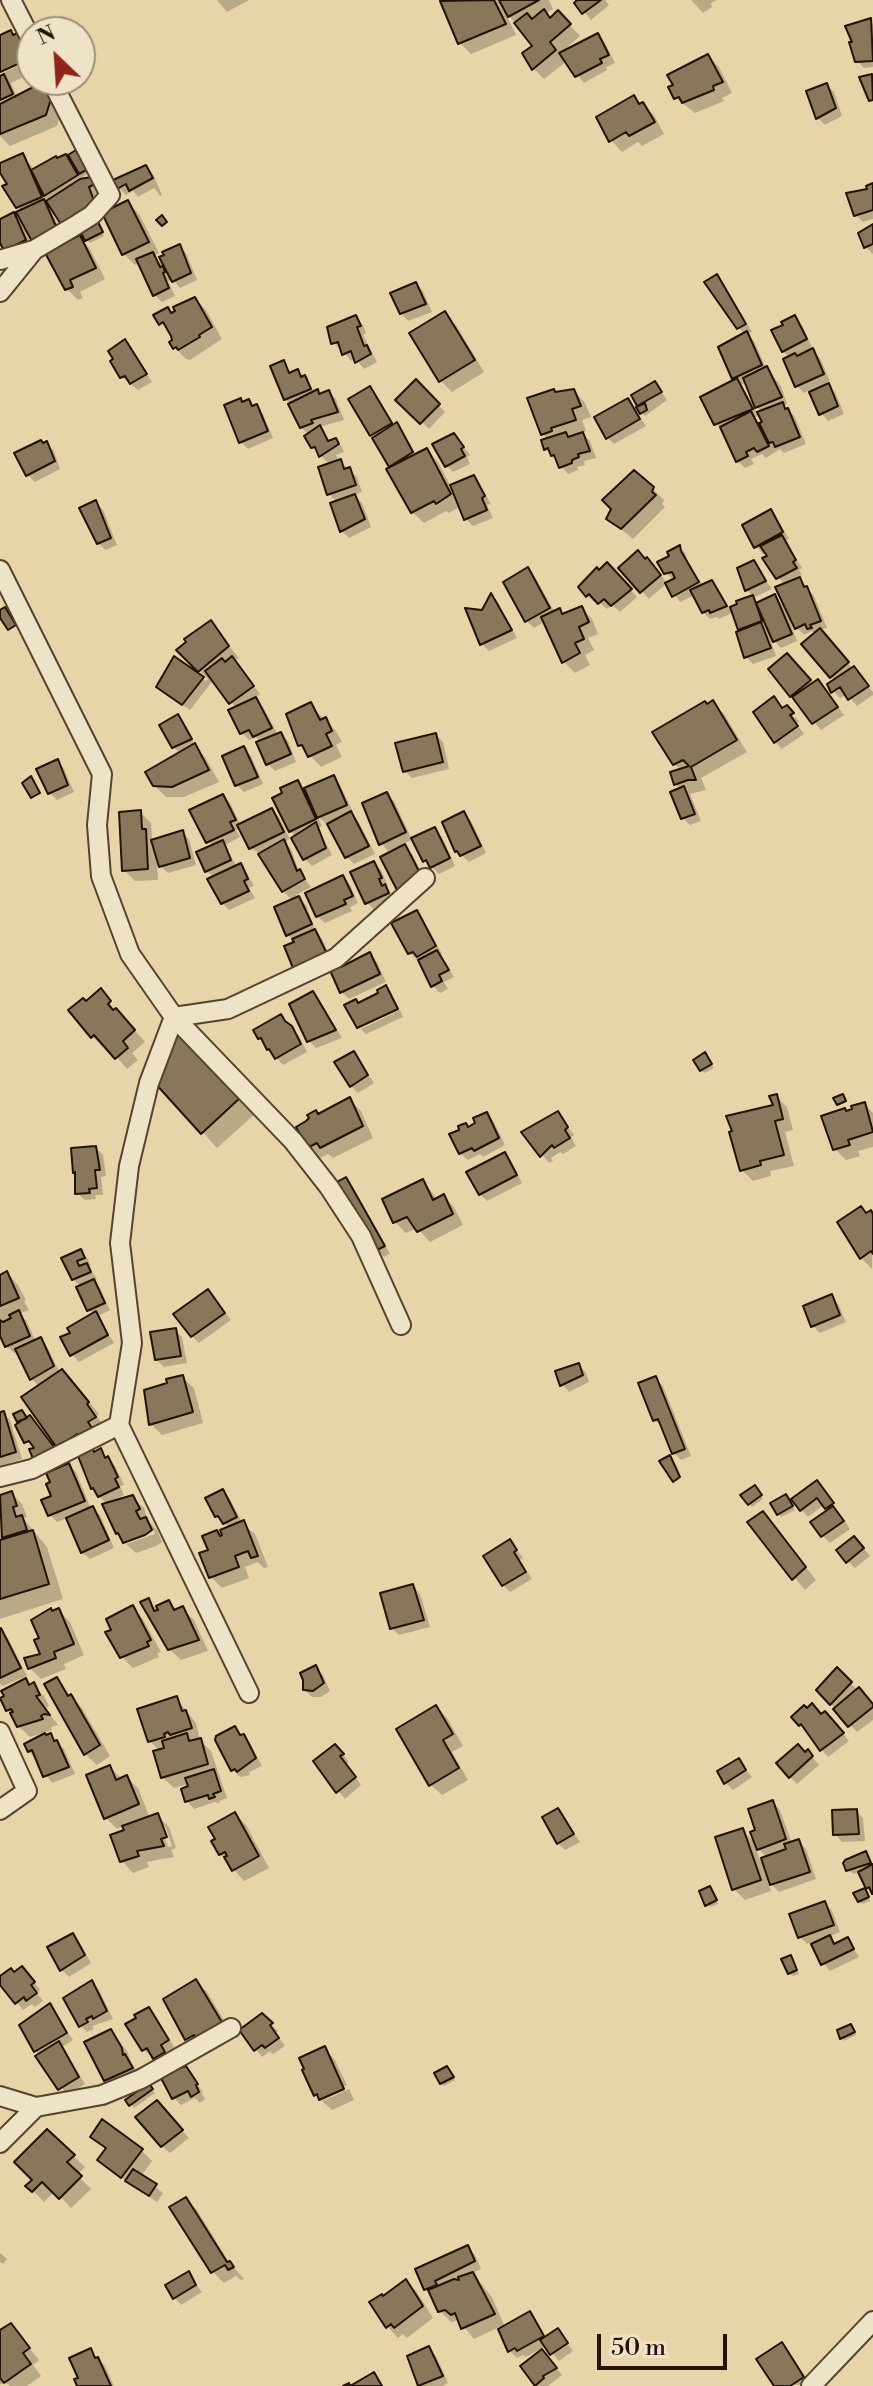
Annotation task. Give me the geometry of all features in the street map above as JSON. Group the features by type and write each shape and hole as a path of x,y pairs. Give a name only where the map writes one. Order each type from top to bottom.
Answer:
{"street":[{"path":"0,260 34,250 92,215 110,195 59,96"},
{"path":"0,292 34,250"},
{"path":"0,570 102,774 97,825 101,876 130,954 174,1017 293,1141 329,1187 361,1236 401,1325"},
{"path":"174,1017 228,1009 336,958 425,878"},
{"path":"174,1017 149,1083 129,1166 120,1243 132,1343 119,1425 249,1693"},
{"path":"0,1477 32,1469 119,1425"},
{"path":"0,1732 27,1791 0,1810"},
{"path":"0,2096 36,2107 102,2095 141,2079 231,2028"},
{"path":"0,2143 36,2107"},
{"path":"811,2386 873,2321"}],"building":[{"path":"494,0 506,24 458,44 440,1"},
{"path":"499,0 539,0 508,17"},
{"path":"577,0 601,0 582,14 574,3"},
{"path":"544,9 550,18 558,10 571,24 550,42 556,50 532,70 522,53 532,46 514,23 527,13 532,19"},
{"path":"871,18 873,61 855,62 849,42 852,42 845,26"},
{"path":"11,30 13,35 16,34 16,65 0,72 0,35"},
{"path":"598,33 609,55 600,59 602,63 575,77 559,53"},
{"path":"708,54 723,82 713,86 714,90 682,103 679,97 674,99 668,87 673,85 667,75"},
{"path":"4,74 13,94 0,100 0,76"},
{"path":"872,74 873,100 869,101 859,77"},
{"path":"827,83 836,108 816,119 806,91"},
{"path":"634,95 639,104 643,102 655,122 629,136 626,132 609,142 596,117"},
{"path":"16,96 50,96 51,99 46,115 0,134 0,104"},
{"path":"79,148 90,168 79,174 68,155"},
{"path":"23,153 42,197 16,208 2,186 7,184 0,173 0,163"},
{"path":"66,154 78,175 44,196 31,170"},
{"path":"146,165 153,178 129,191 126,184 117,189 113,180"},
{"path":"91,177 95,184 89,187 93,198 91,204 62,226 46,201 80,179"},
{"path":"873,183 873,210 854,216 846,193 867,189 866,186"},
{"path":"44,199 58,231 34,245 16,212"},
{"path":"128,200 149,242 122,255 102,213"},
{"path":"14,212 26,240 4,251 0,243 0,219"},
{"path":"162,215 167,222 162,226 156,220"},
{"path":"96,218 103,232 85,241 78,227"},
{"path":"873,224 873,244 864,248 858,233"},
{"path":"80,235 96,268 70,280 73,287 65,290 43,249 54,248"},
{"path":"180,244 191,273 172,282 159,257 164,255 162,252"},
{"path":"153,252 160,267 163,266 169,288 153,296 136,259"},
{"path":"717,274 746,324 737,329 704,282"},
{"path":"416,282 426,304 400,314 390,293"},
{"path":"195,297 212,327 178,350 176,347 173,349 169,342 171,336 163,322 159,325 153,315 168,307 171,313 175,311 173,307"},
{"path":"445,311 475,360 439,382 409,333"},
{"path":"356,315 364,346 367,345 371,354 355,363 351,351 342,355 338,342 331,344 327,327"},
{"path":"795,315 807,339 782,352 771,330"},
{"path":"747,331 762,365 732,379 718,347"},
{"path":"125,339 147,374 130,384 125,376 120,378 108,351"},
{"path":"813,348 824,374 795,387 783,359"},
{"path":"284,360 289,373 298,369 301,377 305,375 311,389 284,400 270,366"},
{"path":"767,366 782,397 755,408 743,378"},
{"path":"737,378 753,409 714,425 700,397"},
{"path":"416,379 440,404 420,424 395,400"},
{"path":"655,381 662,392 637,406 631,395"},
{"path":"829,383 838,406 819,415 809,392"},
{"path":"370,386 392,423 370,436 348,399"},
{"path":"318,389 319,394 329,390 338,412 311,420 313,423 300,428 288,404"},
{"path":"554,389 555,392 574,389 581,406 572,409 576,420 551,428 552,431 541,435 527,398"},
{"path":"241,398 242,402 249,399 252,406 257,404 268,431 239,443 224,405"},
{"path":"628,398 640,419 606,439 594,417"},
{"path":"783,402 800,437 775,447 773,442 769,443 757,412"},
{"path":"645,403 647,410 640,414 636,407"},
{"path":"751,411 769,446 757,452 754,448 746,452 748,456 736,462 720,427"},
{"path":"397,422 413,452 389,467 372,438"},
{"path":"320,425 328,441 336,438 339,444 319,457 315,447 311,448 304,436"},
{"path":"566,432 568,437 583,432 590,451 578,454 579,457 572,463 559,468 554,455 551,456 548,448 544,450 541,440"},
{"path":"454,433 464,447 461,449 465,456 445,467 432,444"},
{"path":"41,440 43,443 47,441 55,461 26,476 14,453"},
{"path":"427,448 451,494 436,504 434,501 411,513 386,469"},
{"path":"341,459 344,469 350,467 356,485 327,495 318,467"},
{"path":"634,470 654,487 652,492 656,495 621,529 606,519 611,509 602,500"},
{"path":"474,475 485,496 482,498 487,510 464,520 450,485"},
{"path":"355,494 365,519 340,532 330,503"},
{"path":"96,500 111,538 97,544 79,508"},
{"path":"771,509 783,532 754,548 742,525"},
{"path":"782,535 796,560 793,562 797,568 776,579 762,558 767,556 760,546"},
{"path":"680,545 699,582 672,597 665,583 675,578 672,572 664,574 657,562"},
{"path":"638,550 661,575 640,593 618,568"},
{"path":"754,560 766,581 745,591 737,568"},
{"path":"607,562 632,589 611,606 604,599 598,604 589,594 586,597 578,587 597,567 599,570"},
{"path":"528,567 550,608 525,622 503,582"},
{"path":"800,577 804,587 807,586 821,621 807,629 805,624 795,629 775,587"},
{"path":"712,580 727,606 702,613 690,590"},
{"path":"491,593 512,630 480,645 465,608 482,610"},
{"path":"775,594 792,634 773,642 756,603"},
{"path":"753,595 762,621 738,630 730,607 737,604 736,601"},
{"path":"582,606 589,622 579,627 584,639 575,643 580,653 562,663 541,617 560,608 562,614"},
{"path":"5,607 16,625 8,630 0,618 0,610"},
{"path":"211,620 229,646 198,672 176,650 186,642 184,639"},
{"path":"761,622 771,648 744,658 736,632"},
{"path":"820,628 849,662 830,678 801,644"},
{"path":"787,653 811,680 790,697 768,669"},
{"path":"174,656 204,677 182,705 156,687"},
{"path":"232,656 254,686 229,704 205,671 222,658 225,662"},
{"path":"854,666 869,686 848,700 840,687 831,693 827,684"},
{"path":"818,679 838,707 812,724 792,697"},
{"path":"774,696 782,708 787,705 794,713 790,715 798,726 774,743 753,712"},
{"path":"256,697 272,728 253,737 249,730 240,734 228,710"},
{"path":"713,700 737,740 691,767 696,780 674,785 670,772 689,766 683,760 673,765 652,732 705,701 707,704"},
{"path":"311,702 320,720 326,717 332,731 326,734 332,746 308,757 302,745 298,746 286,714"},
{"path":"178,714 192,739 172,748 159,725"},
{"path":"281,732 291,754 266,765 256,742"},
{"path":"436,733 443,762 403,772 395,743"},
{"path":"195,743 209,770 172,787 153,786 145,772"},
{"path":"244,746 258,777 235,786 222,756"},
{"path":"58,759 68,785 48,794 36,769"},
{"path":"334,775 347,805 317,818 304,788"},
{"path":"31,776 40,793 31,798 22,783"},
{"path":"298,780 316,819 289,832 272,798 282,793 280,788"},
{"path":"684,786 695,814 681,819 670,792"},
{"path":"387,792 406,832 379,845 362,803"},
{"path":"223,794 236,820 230,822 234,830 206,843 189,810"},
{"path":"272,808 284,832 249,849 237,825"},
{"path":"141,810 142,829 146,829 148,869 122,871 119,812"},
{"path":"351,811 369,846 345,858 327,824"},
{"path":"464,811 481,846 460,856 455,852 442,822"},
{"path":"316,822 326,848 303,860 291,838"},
{"path":"435,827 450,858 430,868 426,860 423,862 411,838"},
{"path":"183,830 190,858 159,867 151,840"},
{"path":"284,839 297,871 300,869 305,879 282,892 258,854"},
{"path":"223,840 231,860 205,872 196,852"},
{"path":"405,844 423,879 398,892 380,857"},
{"path":"374,861 382,878 379,879 382,886 385,884 389,893 365,904 350,872"},
{"path":"241,863 249,891 221,904 207,879"},
{"path":"343,875 353,896 344,900 346,904 316,917 305,893"},
{"path":"299,896 312,924 286,936 274,907"},
{"path":"417,910 436,946 417,957 413,952 408,954 391,923"},
{"path":"315,929 328,956 293,968 284,946"},
{"path":"437,950 449,970 439,975 442,981 431,987 418,960"},
{"path":"370,952 380,974 340,993 329,968 339,963 341,967"},
{"path":"386,985 398,1009 357,1028 344,1005 356,999 358,1003 378,993 377,990"},
{"path":"101,988 111,1001 108,1004 113,1010 116,1008 135,1030 123,1041 128,1048 115,1059 94,1035 91,1038 68,1010 83,998 86,1001"},
{"path":"313,991 336,1030 307,1042 289,1004"},
{"path":"281,1014 292,1026 301,1044 275,1059 253,1030"},
{"path":"182,1034 241,1097 201,1134 154,1082 175,1035"},
{"path":"354,1051 368,1075 350,1087 334,1062"},
{"path":"705,1052 712,1064 700,1071 693,1060"},
{"path":"777,1094 783,1119 775,1121 784,1155 760,1161 761,1165 740,1171 726,1116 773,1105 769,1096"},
{"path":"843,1094 846,1101 837,1105 833,1098"},
{"path":"350,1097 363,1126 320,1148 317,1143 307,1148 296,1127 316,1110 318,1114"},
{"path":"865,1102 873,1132 848,1140 850,1145 833,1150 821,1116 845,1108 846,1111"},
{"path":"558,1111 568,1127 565,1130 570,1138 554,1148 552,1145 540,1157 521,1132"},
{"path":"487,1112 499,1138 474,1151 472,1148 459,1154 449,1134 459,1130 458,1126 466,1123 468,1127 475,1123 473,1118"},
{"path":"96,1146 100,1170 95,1170 97,1188 89,1189 90,1193 75,1194 71,1148"},
{"path":"505,1152 517,1175 479,1195 466,1172"},
{"path":"346,1177 385,1246 375,1251 337,1182"},
{"path":"423,1179 433,1200 444,1194 453,1214 417,1232 407,1217 393,1223 382,1199"},
{"path":"861,1206 866,1213 871,1210 873,1214 873,1254 871,1251 860,1259 837,1222"},
{"path":"81,1249 85,1258 77,1261 79,1266 87,1263 91,1272 72,1280 61,1258"},
{"path":"7,1271 19,1298 0,1306 0,1275"},
{"path":"94,1279 105,1303 87,1311 76,1287"},
{"path":"208,1289 225,1313 191,1337 173,1314"},
{"path":"832,1294 840,1315 811,1327 803,1306"},
{"path":"19,1310 30,1336 5,1347 0,1336 0,1320 3,1322 11,1318 9,1315"},
{"path":"96,1311 108,1335 70,1356 60,1337 70,1333 67,1328"},
{"path":"176,1328 181,1356 155,1360 150,1332"},
{"path":"41,1337 54,1366 30,1380 15,1349"},
{"path":"579,1363 583,1375 560,1386 555,1371"},
{"path":"62,1369 89,1402 87,1404 96,1417 88,1422 92,1428 57,1448 21,1397"},
{"path":"183,1375 193,1412 149,1425 144,1390"},
{"path":"656,1376 685,1449 672,1454 658,1419 653,1421 638,1383"},
{"path":"22,1410 27,1418 17,1422 13,1414"},
{"path":"4,1411 16,1452 0,1457 0,1412"},
{"path":"30,1415 57,1451 33,1459 29,1449 34,1448 29,1441 24,1443 15,1425"},
{"path":"101,1448 118,1477 115,1479 119,1487 98,1497 91,1489 78,1456"},
{"path":"670,1455 680,1477 673,1482 659,1461"},
{"path":"69,1463 85,1501 48,1516 41,1500 51,1496 46,1473"},
{"path":"817,1480 834,1503 825,1509 817,1498 800,1511 791,1499"},
{"path":"755,1485 762,1495 748,1505 740,1495"},
{"path":"223,1489 237,1517 223,1524 218,1516 215,1517 205,1498"},
{"path":"12,1491 17,1506 13,1507 16,1517 22,1515 27,1530 2,1538 0,1495"},
{"path":"786,1494 793,1506 777,1515 770,1503"},
{"path":"133,1495 140,1509 136,1511 140,1519 146,1517 152,1530 123,1543 102,1504"},
{"path":"93,1506 109,1540 81,1553 66,1518"},
{"path":"833,1506 844,1521 821,1537 810,1522"},
{"path":"763,1511 806,1567 792,1580 747,1522"},
{"path":"244,1520 258,1556 251,1558 248,1551 235,1556 239,1567 209,1578 199,1553 208,1550 202,1536 217,1530 220,1536 220,1530"},
{"path":"33,1530 49,1584 0,1599 0,1540"},
{"path":"854,1536 864,1548 846,1563 836,1550"},
{"path":"510,1539 526,1572 502,1586 483,1556"},
{"path":"413,1584 424,1620 390,1629 380,1593"},
{"path":"149,1598 154,1611 158,1610 156,1606 169,1600 174,1610 183,1606 199,1640 168,1650 140,1602"},
{"path":"133,1605 151,1640 147,1642 149,1646 120,1658 105,1632 111,1630 106,1619"},
{"path":"51,1608 52,1611 59,1608 74,1644 54,1652 56,1658 28,1669 24,1658 40,1654 34,1640 39,1638 31,1620"},
{"path":"0,1629 21,1668 0,1678"},
{"path":"316,1665 324,1683 313,1691 303,1690 300,1673"},
{"path":"837,1667 852,1682 830,1705 816,1690"},
{"path":"57,1677 68,1696 71,1694 100,1745 84,1755 44,1684"},
{"path":"26,1678 29,1685 34,1682 40,1695 36,1696 50,1715 44,1714 41,1716 43,1719 17,1727 10,1713 13,1712 11,1709 6,1711 0,1698 4,1696 1,1691"},
{"path":"859,1687 873,1707 848,1727 833,1709"},
{"path":"177,1696 192,1728 170,1735 168,1732 164,1734 165,1737 148,1742 137,1709"},
{"path":"812,1703 821,1714 825,1711 844,1733 820,1751 801,1724 799,1726 791,1717 804,1705 807,1708"},
{"path":"436,1705 453,1734 443,1740 459,1768 429,1786 396,1729"},
{"path":"235,1726 240,1735 244,1734 256,1758 237,1772 235,1769 231,1771 215,1740 216,1736"},
{"path":"51,1733 54,1741 57,1740 69,1767 43,1777 32,1750 28,1752 24,1744"},
{"path":"187,1733 189,1741 201,1738 208,1764 161,1778 153,1751 164,1748 162,1741"},
{"path":"335,1744 356,1777 336,1793 313,1761"},
{"path":"798,1744 813,1756 789,1778 776,1763"},
{"path":"739,1758 746,1770 724,1784 717,1771"},
{"path":"110,1765 116,1780 127,1775 139,1804 104,1819 86,1775"},
{"path":"214,1769 221,1791 209,1799 208,1795 185,1802 181,1789 188,1786 185,1778"},
{"path":"773,1800 786,1839 757,1850 750,1832 755,1830 748,1809"},
{"path":"558,1808 574,1834 557,1844 542,1817"},
{"path":"857,1809 859,1834 833,1835 832,1810"},
{"path":"235,1812 259,1856 232,1871 224,1857 227,1856 225,1852 219,1855 211,1841 215,1839 208,1827"},
{"path":"158,1813 167,1837 161,1839 164,1846 137,1851 139,1856 120,1862 110,1835 124,1830 122,1826"},
{"path":"743,1828 761,1880 732,1890 715,1837"},
{"path":"799,1839 810,1872 770,1885 761,1858 786,1849 784,1844"},
{"path":"866,1851 871,1863 846,1871 845,1860"},
{"path":"873,1864 873,1894 872,1894 858,1872"},
{"path":"710,1886 717,1900 705,1906 699,1891"},
{"path":"865,1888 869,1897 858,1902 853,1893"},
{"path":"825,1901 834,1925 798,1938 789,1914"},
{"path":"73,1933 85,1955 60,1971 47,1947"},
{"path":"830,1935 834,1944 848,1937 854,1949 821,1965 811,1944"},
{"path":"791,1955 797,1970 788,1974 781,1959"},
{"path":"22,1966 35,1982 31,1985 37,1993 15,2004 0,1985 0,1976 11,1968 14,1972"},
{"path":"196,1979 223,2024 196,2038 194,2035 185,2040 163,1999"},
{"path":"92,1980 107,2011 93,2019 92,2016 86,2019 88,2022 79,2027 63,1998"},
{"path":"50,2003 67,2033 34,2052 19,2025"},
{"path":"149,2007 169,2040 161,2045 165,2052 153,2059 147,2048 142,2051 125,2024"},
{"path":"262,2013 273,2023 270,2025 279,2038 265,2048 262,2045 254,2051 239,2030"},
{"path":"851,2024 855,2032 840,2039 837,2030"},
{"path":"111,2029 133,2068 104,2081 84,2042"},
{"path":"59,2041 79,2077 58,2090 35,2056"},
{"path":"325,2046 344,2089 319,2100 317,2094 314,2096 299,2058"},
{"path":"186,2066 198,2084 199,2092 191,2097 188,2091 172,2099 161,2078"},
{"path":"447,2066 454,2077 440,2084 434,2073"},
{"path":"149,2083 153,2089 129,2106 125,2100"},
{"path":"157,2100 183,2130 161,2147 135,2117"},
{"path":"102,2119 143,2149 121,2178 97,2160 106,2148 90,2137"},
{"path":"47,2129 75,2155 67,2162 82,2176 59,2199 42,2182 32,2192 25,2186 32,2180 14,2162"},
{"path":"133,2169 157,2184 149,2196 125,2181"},
{"path":"186,2197 227,2262 230,2261 234,2267 228,2270 225,2265 211,2273 169,2207"},
{"path":"468,2245 475,2261 424,2290 415,2269"},
{"path":"189,2271 196,2285 173,2299 165,2285"},
{"path":"473,2272 495,2314 461,2329 455,2313 451,2315 445,2310 438,2312 428,2290"},
{"path":"406,2279 423,2306 394,2328 391,2324 386,2328 369,2302"},
{"path":"530,2311 544,2336 517,2351 515,2348 508,2352 498,2329"},
{"path":"11,2323 30,2348 23,2353 31,2364 4,2383 0,2378 0,2330"},
{"path":"558,2328 568,2343 550,2355 540,2340"},
{"path":"782,2342 804,2377 790,2386 774,2386 756,2359"},
{"path":"429,2346 443,2376 418,2386 407,2356"},
{"path":"91,2348 111,2386 77,2386 74,2379 78,2378 69,2358"},
{"path":"542,2349 557,2368 543,2376 535,2386 520,2366"},
{"path":"374,2372 382,2386 350,2386"}]}
